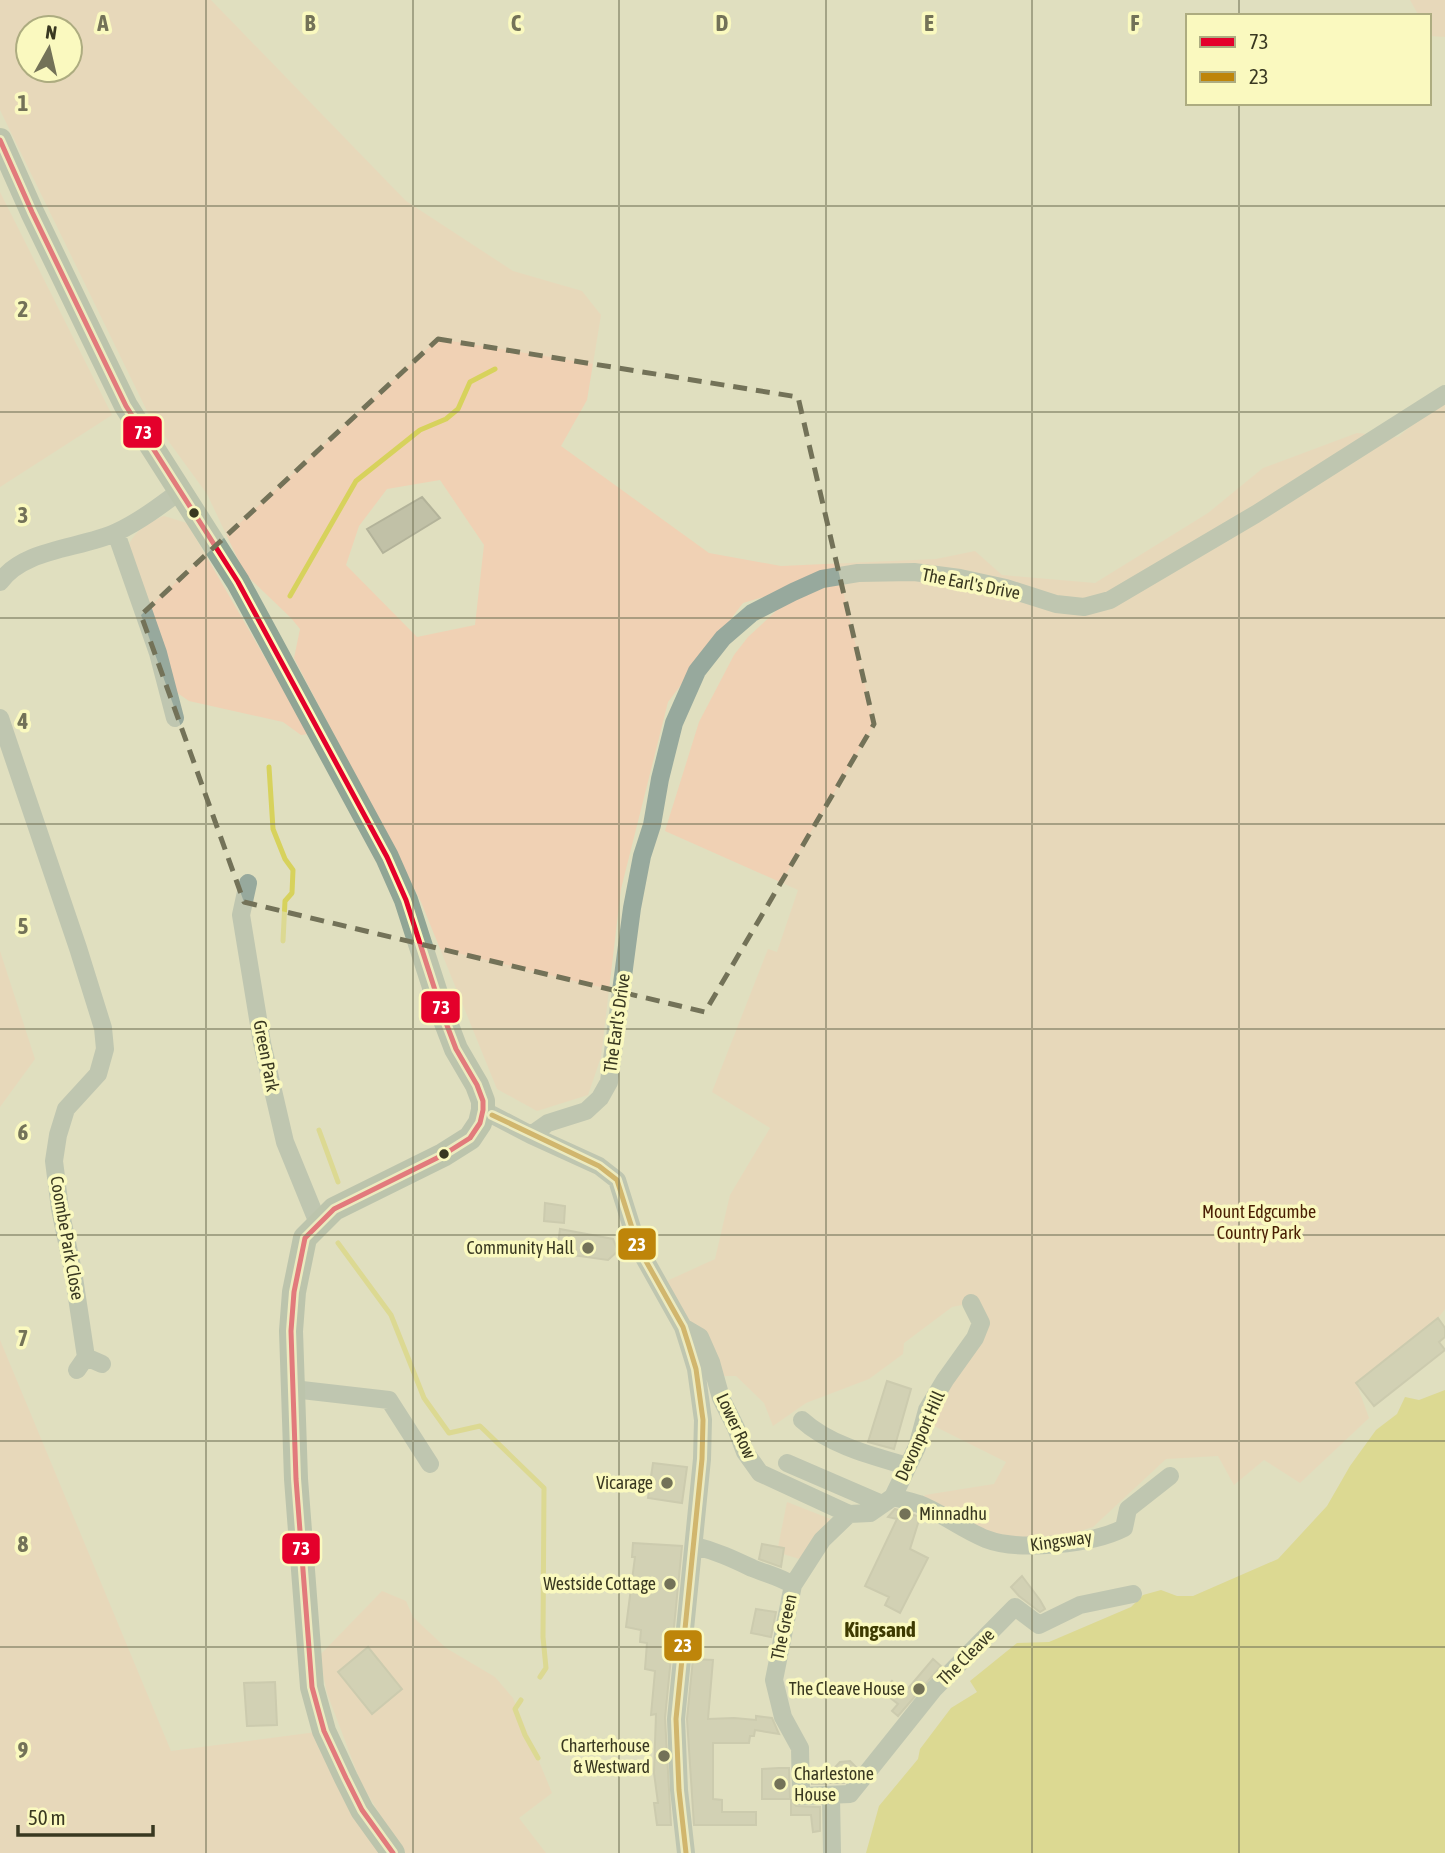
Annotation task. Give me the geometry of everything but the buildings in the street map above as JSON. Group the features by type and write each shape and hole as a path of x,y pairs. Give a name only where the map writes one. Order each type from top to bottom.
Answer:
{"street":[{"path":"0,140 126,406 238,582 387,857 406,900 456,1049 483,1101 480,1123 470,1138 443,1155 334,1209 318,1223 305,1238 294,1292 291,1331 296,1479 312,1687 324,1731 362,1810 393,1853"},
{"name":"The Earl's Drive","path":"531,1135 548,1123 586,1111 600,1098 609,1082 632,908 674,723 697,671 723,638 752,613 822,579 858,573 914,572 960,578 1006,588 1056,604 1084,607 1110,600 1256,514 1445,394"},
{"path":"0,582 6,573 24,561 116,533 180,491"},
{"path":"116,533 158,653 175,718"},
{"name":"Coombe Park Close","path":"0,718 79,948 103,1028 105,1049 98,1074 66,1109 54,1161 88,1364"},
{"name":"Green Park","path":"248,883 242,915 262,1043 285,1142 318,1223"},
{"path":"483,1110 599,1166 617,1180 638,1247 683,1327 696,1369 703,1420 695,1546 676,1719 679,1790 687,1853"},
{"name":"Devonport Hill","path":"887,1501 917,1447 927,1410 975,1338 981,1323 971,1303"},
{"name":"Lower Row","path":"683,1327 700,1337 711,1362 721,1398 745,1452 760,1473 849,1514"},
{"path":"293,1390 389,1400 430,1464"},
{"path":"802,1420 812,1429 846,1445 907,1466"},
{"path":"787,1464 887,1501"},
{"name":"Kingsway","path":"887,1501 920,1504 987,1539 1025,1546 1068,1542 1116,1532 1124,1528 1128,1509 1170,1476"},
{"path":"849,1514 870,1513 887,1501"},
{"name":"The Green","path":"831,1797 801,1796 800,1748 783,1717 774,1680 793,1586 822,1540 849,1514"},
{"path":"695,1546 717,1551 755,1569 780,1577 793,1586"},
{"name":"The Cleave","path":"831,1797 850,1794 934,1689 1015,1607 1039,1625 1080,1605 1133,1594"},
{"path":"831,1797 832,1853"}],"highlighted area":[{"path":"438,339 798,397 874,724 705,1012 244,902 141,615"}],"green space":[{"name":"Mount Edgcumbe Country Park","path":"0,0 211,0 406,201 513,271 582,291 601,315 587,400 561,446 709,553 781,566 936,559 975,551 1002,575 1095,583 1208,513 1263,468 1357,433 1398,437 1445,397 1445,1309 1438,1318 1356,1382 1369,1418 1300,1483 1264,1460 1234,1485 1218,1456 1166,1459 1093,1527 1068,1535 987,1540 920,1504 925,1495 994,1484 1006,1462 924,1421 975,1338 971,1303 952,1307 904,1343 903,1354 869,1379 806,1403 773,1426 764,1403 736,1376 714,1376 658,1285 715,1259 730,1195 770,1128 712,1092 768,949 777,952 798,890 665,831 699,722 734,655 748,637 775,612 777,593 743,603 668,702 621,889 601,1057 588,1095 537,1111 497,1089 421,902 294,658 300,629 245,574 207,494 148,413 0,110","holes":["440,480 484,545 475,625 417,637 346,565 359,526 387,489"]},
{"path":"1410,0 1445,0 1445,37 1431,36 1431,14 1418,14"},
{"path":"0,192 112,415 0,487"},
{"path":"164,516 187,523 309,734 301,735 283,722 189,701 176,692 129,544 144,527"},
{"path":"0,951 35,1059 0,1107"},
{"path":"0,1340 171,1751 324,1731 393,1853 0,1853"},
{"path":"787,1502 833,1520 803,1560 783,1554 784,1549 778,1547"},
{"path":"382,1591 406,1601 413,1617 446,1648 495,1677 513,1698 552,1793 519,1818 546,1853 403,1853 361,1783 327,1693 319,1656","holes":["368,1648 402,1689 373,1713 338,1672"]}],"shaded area":[{"path":"1445,1390 1445,1853 866,1853 879,1806 918,1759 920,1749 951,1708 977,1692 970,1681 1017,1643 1049,1642 1131,1607 1143,1595 1161,1590 1177,1596 1193,1596 1278,1559 1327,1506 1350,1466 1376,1430 1397,1414 1405,1397 1419,1400"}],"waterway":[{"path":"290,596 356,481 420,430 446,419 458,409 470,382 495,369"},
{"path":"269,767 273,829 285,859 293,870 292,893 285,901 283,941"},
{"path":"319,1130 338,1182"},
{"path":"338,1243 391,1315 424,1398 449,1433 480,1426 544,1488 543,1637 546,1668 540,1677"},
{"path":"521,1700 515,1709 538,1758"}],"transit line":[{"name":"73","path":"0,140 126,406 238,582 387,857 406,900 456,1049 483,1101 480,1123 470,1138 443,1155 334,1209 305,1238 294,1292 291,1331 296,1479 312,1687 324,1731 346,1778 362,1810 393,1853"},
{"name":"23","path":"492,1115 599,1166 617,1180 638,1247 683,1327 696,1369 703,1420 702,1459 676,1719 679,1790 686,1853"}],"place":[{"name":"Community Hall","path":"588,1248"},
{"name":"Vicarage","path":"667,1483"},
{"name":"Minnadhu","path":"905,1514"},
{"name":"Westside Cottage","path":"670,1584"},
{"name":"The Cleave House","path":"919,1689"},
{"name":"Charterhouse & Westward","path":"664,1756"},
{"name":"Charlestone House","path":"780,1784"}],"district":[{"name":"Kingsand","path":"880,1630"}]}
